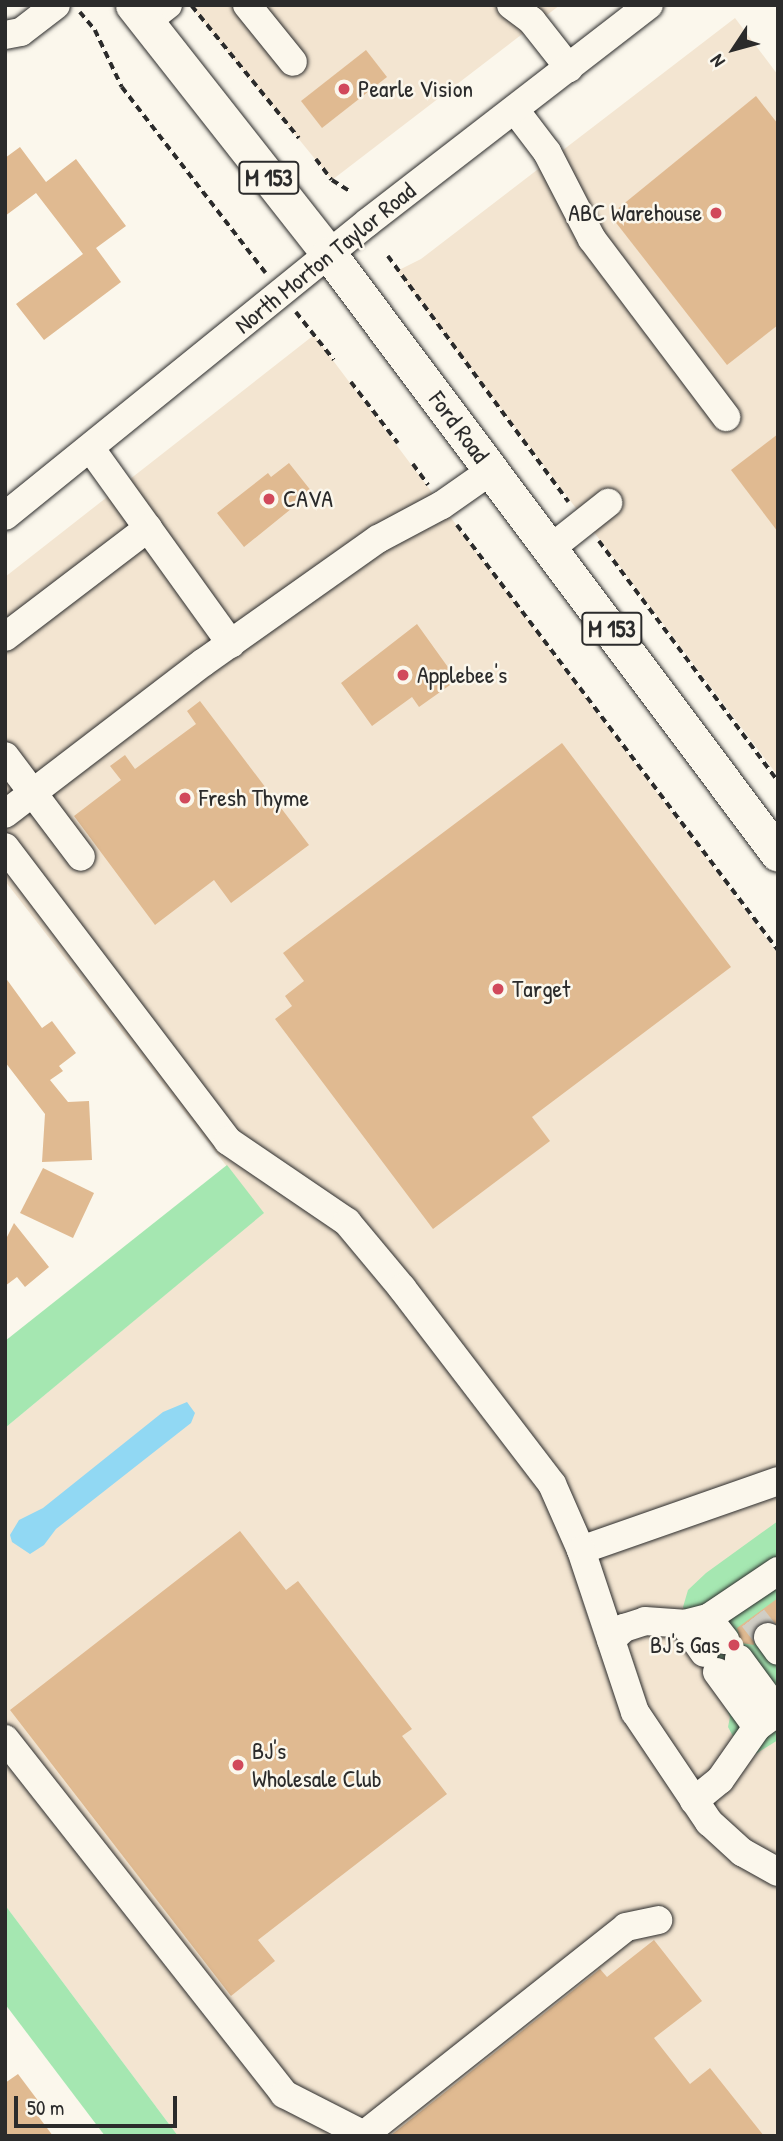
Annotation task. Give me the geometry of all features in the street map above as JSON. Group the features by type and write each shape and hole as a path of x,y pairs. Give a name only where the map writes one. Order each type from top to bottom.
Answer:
{"main road":[{"name":"Ford Road","path":"149,11 777,852"}],"street":[{"path":"5,35 21,32 56,5"},
{"path":"247,5 293,62"},
{"path":"512,5 532,21 569,68"},
{"name":"North Morton Taylor Road","path":"5,516 91,449 328,254 649,5"},
{"path":"515,110 547,152 592,239 726,416"},
{"path":"91,449 231,644"},
{"path":"5,814 231,644 378,539 442,505 492,470"},
{"path":"551,548 608,503"},
{"path":"5,637 148,528"},
{"path":"5,756 82,857"},
{"path":"5,846 228,1141 347,1222 552,1484 581,1550 635,1712 709,1822 742,1852 778,1872"},
{"path":"581,1550 778,1481"},
{"path":"611,1640 624,1628 645,1621 696,1621 759,1626 774,1580"},
{"path":"694,1801 720,1780 757,1727 778,1712 721,1656 696,1621"},
{"path":"5,1739 284,2094 365,2135 625,1927 658,1920"}],"path":[{"path":"74,5 95,30 122,87 334,360"},
{"path":"191,5 299,138"},
{"path":"316,159 332,180 351,192"},
{"path":"351,382 398,443"},
{"path":"413,464 432,492"},
{"path":"452,517 778,950"}],"shaded area":[{"path":"190,5 560,5 332,180"},
{"path":"735,18 778,75 778,776 397,271 421,259"},
{"path":"314,335 778,954 778,2136 178,2136 5,1905 5,1428 263,1213 5,881 5,577"}],"green space":[{"path":"227,1165 264,1213 5,1428 5,1341"},
{"path":"778,1521 778,1740 754,1755 741,1751 728,1727 730,1717 683,1607 688,1590 706,1573"},
{"path":"5,1905 178,2136 105,2136 5,2004"}],"water":[{"path":"187,1402 195,1413 191,1423 56,1529 44,1545 30,1554 12,1542 10,1535 19,1520 43,1508 163,1412"}],"building":[{"name":"Pearle Vision","path":"366,50 387,77 322,128 301,101"},
{"path":"756,96 778,124 778,325 727,365 610,215"},
{"path":"20,147 46,182 76,159 126,226 96,248 121,282 44,340 16,304 83,254 36,193 5,216 5,158"},
{"path":"778,434 778,532 731,470"},
{"name":"CAVA","path":"289,463 312,492 244,547 217,513 268,473 271,477"},
{"path":"417,624 450,670 443,675 450,685 419,707 412,697 372,726 341,683"},
{"name":"Fresh Thyme","path":"200,701 309,845 231,903 214,880 155,925 74,816 121,780 110,766 125,755 135,769 196,724 187,711"},
{"name":"Target","path":"562,743 731,967 532,1117 550,1141 433,1229 275,1019 292,1006 285,996 304,981 283,953"},
{"path":"5,977 42,1028 52,1021 76,1053 59,1066 63,1071 50,1080 68,1102 89,1101 92,1160 42,1162 45,1114 5,1062"},
{"path":"43,1168 94,1193 73,1238 20,1213"},
{"path":"14,1223 49,1267 25,1287 17,1277 5,1286 5,1241"},
{"name":"BJ's Wholesale Club","path":"240,1531 286,1590 298,1581 412,1729 402,1736 447,1794 258,1940 275,1961 231,1996 10,1710"},
{"path":"778,1598 778,1624 759,1623 753,1631 754,1645 741,1643 737,1628"},
{"path":"654,1940 702,2001 654,2038 690,2084 710,2068 764,2136 390,2136 600,1969 607,1977"},
{"path":"18,2074 45,2110 38,2116 53,2136 5,2136 5,2083"}],"tunnel":[{"path":"753,1618 768,1637"}],"place":[{"name":"Pearle Vision","path":"344,89"},
{"name":"ABC Warehouse","path":"716,213"},
{"name":"CAVA","path":"269,499"},
{"name":"Applebee's","path":"403,675"},
{"name":"Fresh Thyme","path":"185,798"},
{"name":"Target","path":"498,989"},
{"name":"BJ's Gas","path":"734,1645"},
{"name":"BJ's Wholesale Club","path":"238,1765"}]}
